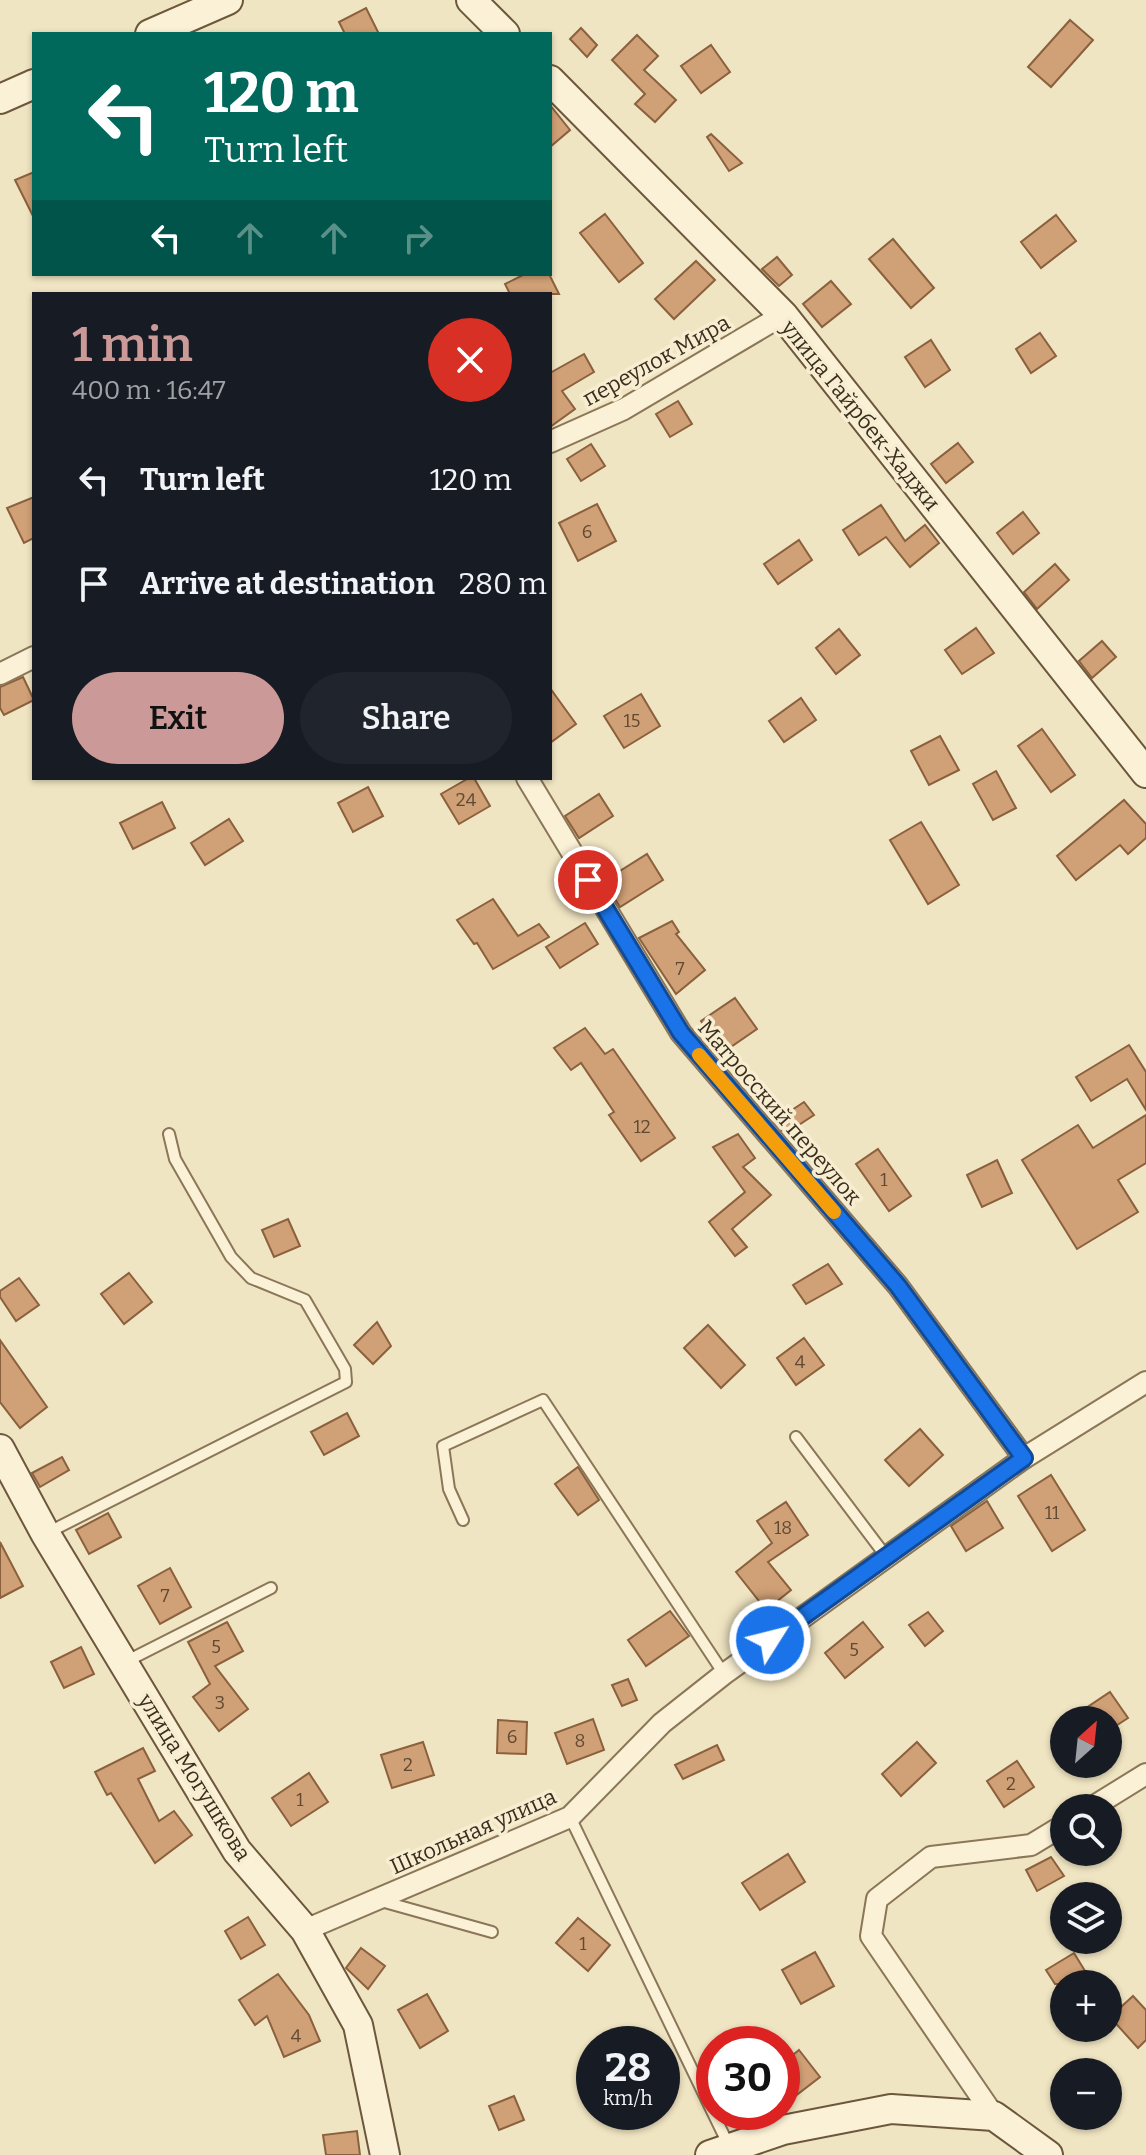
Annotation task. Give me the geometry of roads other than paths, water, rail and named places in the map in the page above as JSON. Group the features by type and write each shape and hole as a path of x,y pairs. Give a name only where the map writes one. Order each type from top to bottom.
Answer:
{"street":[{"path":"155,32 228,0"},
{"path":"471,0 503,32"},
{"name":"улица Гайрбек-Хаджи","path":"552,82 783,315 1146,773"},
{"path":"0,99 32,85"},
{"name":"переулок Мира","path":"552,441 624,409 783,315"},
{"path":"0,674 32,658"},
{"name":"Матросский переулок","path":"528,780 681,1033 898,1286 1024,1458"},
{"name":"Школьная улица","path":"305,1930 570,1817 662,1723 724,1674 885,1555 1024,1458 1146,1382"},
{"name":"улица Могушкова","path":"0,1449 45,1533 237,1851 305,1930 358,2025 385,2155"},
{"path":"1114,1794 1146,1774"},
{"path":"1048,2155 994,2116 871,1936 877,1899 931,1857 1031,1845 1050,1833"},
{"path":"720,2152 783,2130 891,2109 994,2116"}],"lane":[{"path":"45,1533 346,1382 345,1369 305,1300 251,1278 231,1257 175,1159 169,1134"},
{"path":"463,1520 449,1489 443,1446 543,1400 724,1674"},
{"path":"796,1437 885,1555"},
{"path":"123,1663 271,1588"},
{"path":"570,1817 720,2152"},
{"path":"376,1900 492,1932"}]}
